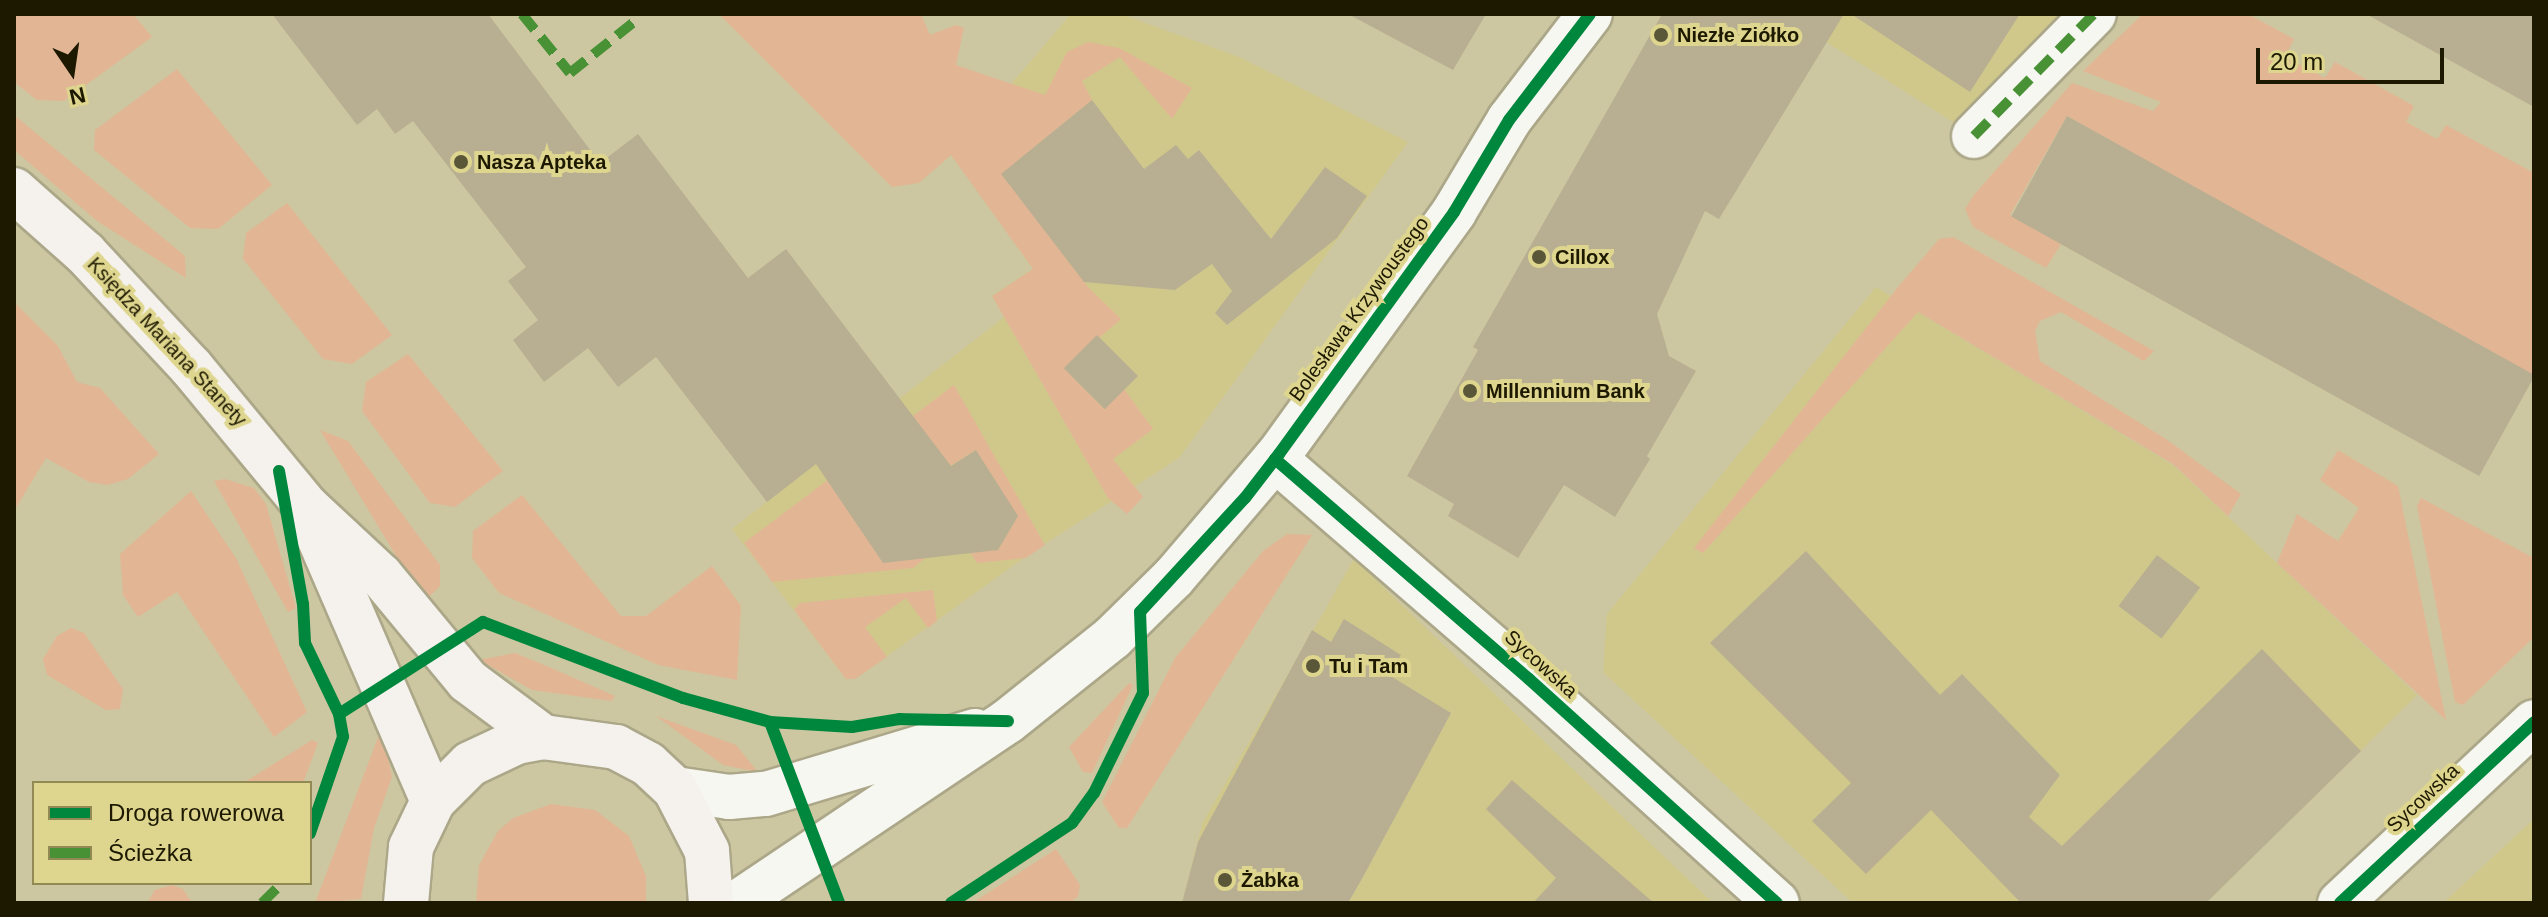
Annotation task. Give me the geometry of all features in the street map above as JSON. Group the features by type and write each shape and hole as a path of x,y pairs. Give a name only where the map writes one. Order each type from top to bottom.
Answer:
{"street":[{"name":"Bolesława Krzywoustego","path":"737,903 1008,721 1148,603 1275,459 1454,212 1509,120 1590,14"},
{"path":"1974,136 2094,14"},
{"name":"Księdza Mariana Stanety","path":"14,190 85,253 248,430 307,507 381,576 468,681 543,737"},
{"name":"Sycowska","path":"1275,459 1529,679 1777,903"},
{"name":"Księdza Mariana Stanety","path":"307,507 433,801"},
{"name":"Bolesława Krzywoustego","path":"675,789 729,797 766,794 1008,721"},
{"name":"Sycowska","path":"2340,903 2534,722"},
{"path":"404,901 411,847 433,801 470,764 517,742 543,737 616,747 648,764 675,789 707,851 711,903"}],"shaded area":[{"path":"14,14 133,14 152,37 64,101 37,100 14,82"},
{"path":"719,14 921,14 930,35 956,25 964,28 956,65 1045,95 1067,52 1088,42 1119,48 1192,88 1172,119 1120,57 1082,81 1092,100 1002,174 1088,287 1121,319 1064,368 1103,408 1124,389 1153,429 1113,459 1143,497 1127,514 1108,498 992,296 1033,269 951,155 919,183 892,187"},
{"path":"1071,14 1121,14 1239,57 1408,142 1179,458 1038,548 855,679 846,679 732,529 1004,317 992,296 1033,269 951,154"},
{"path":"1838,14 2120,14 1995,138 1966,130 1823,40"},
{"path":"2143,14 2248,14 2294,39 2285,57 2325,78 2335,62 2414,106 2406,122 2437,139 2446,125 2534,173 2534,378 2067,116 2010,215 2061,244 2046,268 1973,227 1965,209 1973,196 2072,83 2153,111 2161,102 2083,71"},
{"path":"177,69 272,185 218,229 190,228 94,150 95,130"},
{"path":"14,115 185,256 186,278 97,221 14,150"},
{"path":"287,203 392,335 352,364 323,359 243,259 246,233"},
{"path":"1953,237 2154,351 2144,361 2061,312 2040,321 2035,331 2040,361 2166,439 2241,494 2228,516 2173,464 1918,312 1703,553 1694,548 1898,287 1939,239"},
{"path":"1876,287 2173,465 2417,695 2206,903 1853,903 1603,672 1607,614"},
{"path":"14,302 58,346 77,382 100,388 159,454 128,479 107,485 89,482 46,458 14,511"},
{"path":"408,354 503,471 455,507 430,503 362,411 366,382"},
{"path":"954,385 1045,545 1026,558 977,563 970,552 998,550 1017,516 976,450 857,524 929,555 913,568 772,582 744,543"},
{"path":"320,430 348,441 440,565 440,586 424,602"},
{"path":"2338,450 2398,486 2446,720 2277,563 2297,514 2338,541 2359,508 2320,480"},
{"path":"225,479 254,488 266,504 296,608 288,612 214,481"},
{"path":"191,491 236,558 307,712 274,737 177,592 138,617 123,595 120,554"},
{"path":"522,495 621,616 646,616 712,566 741,606 737,680 658,665 499,593 472,558 473,531"},
{"path":"2421,498 2534,558 2534,637 2463,705 2455,702 2417,506"},
{"path":"1287,534 1312,535 1127,828 1119,828 1102,802 1175,658 1263,551"},
{"path":"1354,559 1713,903 1182,903 1202,824"},
{"path":"933,590 937,621 928,628 906,598 865,627 887,657 855,679 846,679 794,610 800,603"},
{"path":"71,628 84,633 123,689 120,709 106,710 47,675 43,659 57,636"},
{"path":"515,653 615,696 612,701 532,690 479,660"},
{"path":"1129,683 1133,685 1092,773 1083,772 1069,747"},
{"path":"656,716 736,745 758,772 723,765"},
{"path":"382,727 392,777 374,828 361,899 315,903"},
{"path":"312,740 318,743 304,781 246,781"},
{"path":"551,804 595,810 629,836 646,876 646,903 476,903 479,865 498,831 513,818"},
{"path":"2534,819 2534,903 2443,903"},
{"path":"1056,849 1080,885 1078,897 1068,903 972,903"},
{"path":"172,885 183,889 192,903 147,903 155,890"}],"building":[{"path":"272,14 488,14 600,163 638,134 748,278 786,249 951,466 976,450 1018,516 998,550 883,563 816,464 767,502 656,357 618,387 588,348 544,382 513,340 538,320 508,281 526,267 413,121 395,134 377,109 357,125"},
{"path":"1348,14 1486,14 1453,70"},
{"path":"1662,14 1844,14 1719,219 1705,211 1657,314 1669,356 1696,371 1647,456 1650,459 1615,517 1564,485 1518,558 1448,516 1454,504 1407,476 1478,350 1473,347"},
{"path":"1851,14 2020,14 1970,92"},
{"path":"2366,14 2534,14 2534,107"},
{"path":"1092,100 1144,169 1176,145 1188,159 1199,150 1271,239 1325,167 1367,196 1337,238 1227,325 1215,313 1232,291 1212,264 1175,290 1084,282 1001,174"},
{"path":"2067,116 2534,375 2479,476 2011,217"},
{"path":"1097,335 1138,376 1105,409 1064,368"},
{"path":"1806,551 1940,695 1962,674 2060,775 2029,817 2062,846 2262,649 2361,751 2206,903 2021,903 1931,810 1866,874 1812,821 1851,783 1710,643"},
{"path":"2157,555 2200,587 2162,639 2118,606"},
{"path":"1344,619 1401,655 1389,675 1451,713 1363,877 1348,903 1182,903 1198,842 1312,630 1331,642"},
{"path":"1512,780 1654,903 1533,903 1556,878 1486,809"}],"marked path":[{"path":"522,14 570,73 634,22"},
{"path":"1974,136 2094,14"},
{"path":"262,903 280,885"}],"cycle path":[{"path":"951,903 1072,823 1094,793 1143,693 1140,612 1245,498 1279,454 1454,212 1509,120 1590,14"},
{"path":"1275,459 1529,679 1777,903"},
{"path":"279,471 303,604 305,643 339,714 343,737 312,827"},
{"path":"339,714 483,622 683,698 770,722 839,903"},
{"path":"770,722 852,727 900,719 1008,721"},
{"path":"2340,903 2534,722"}],"place":[{"name":"Niezłe Ziółko","path":"1661,35"},
{"name":"Nasza Apteka","path":"461,162"},
{"name":"Cillox","path":"1539,257"},
{"name":"Millennium Bank","path":"1470,391"},
{"name":"Tu i Tam","path":"1313,666"},
{"name":"Żabka","path":"1225,880"}]}
